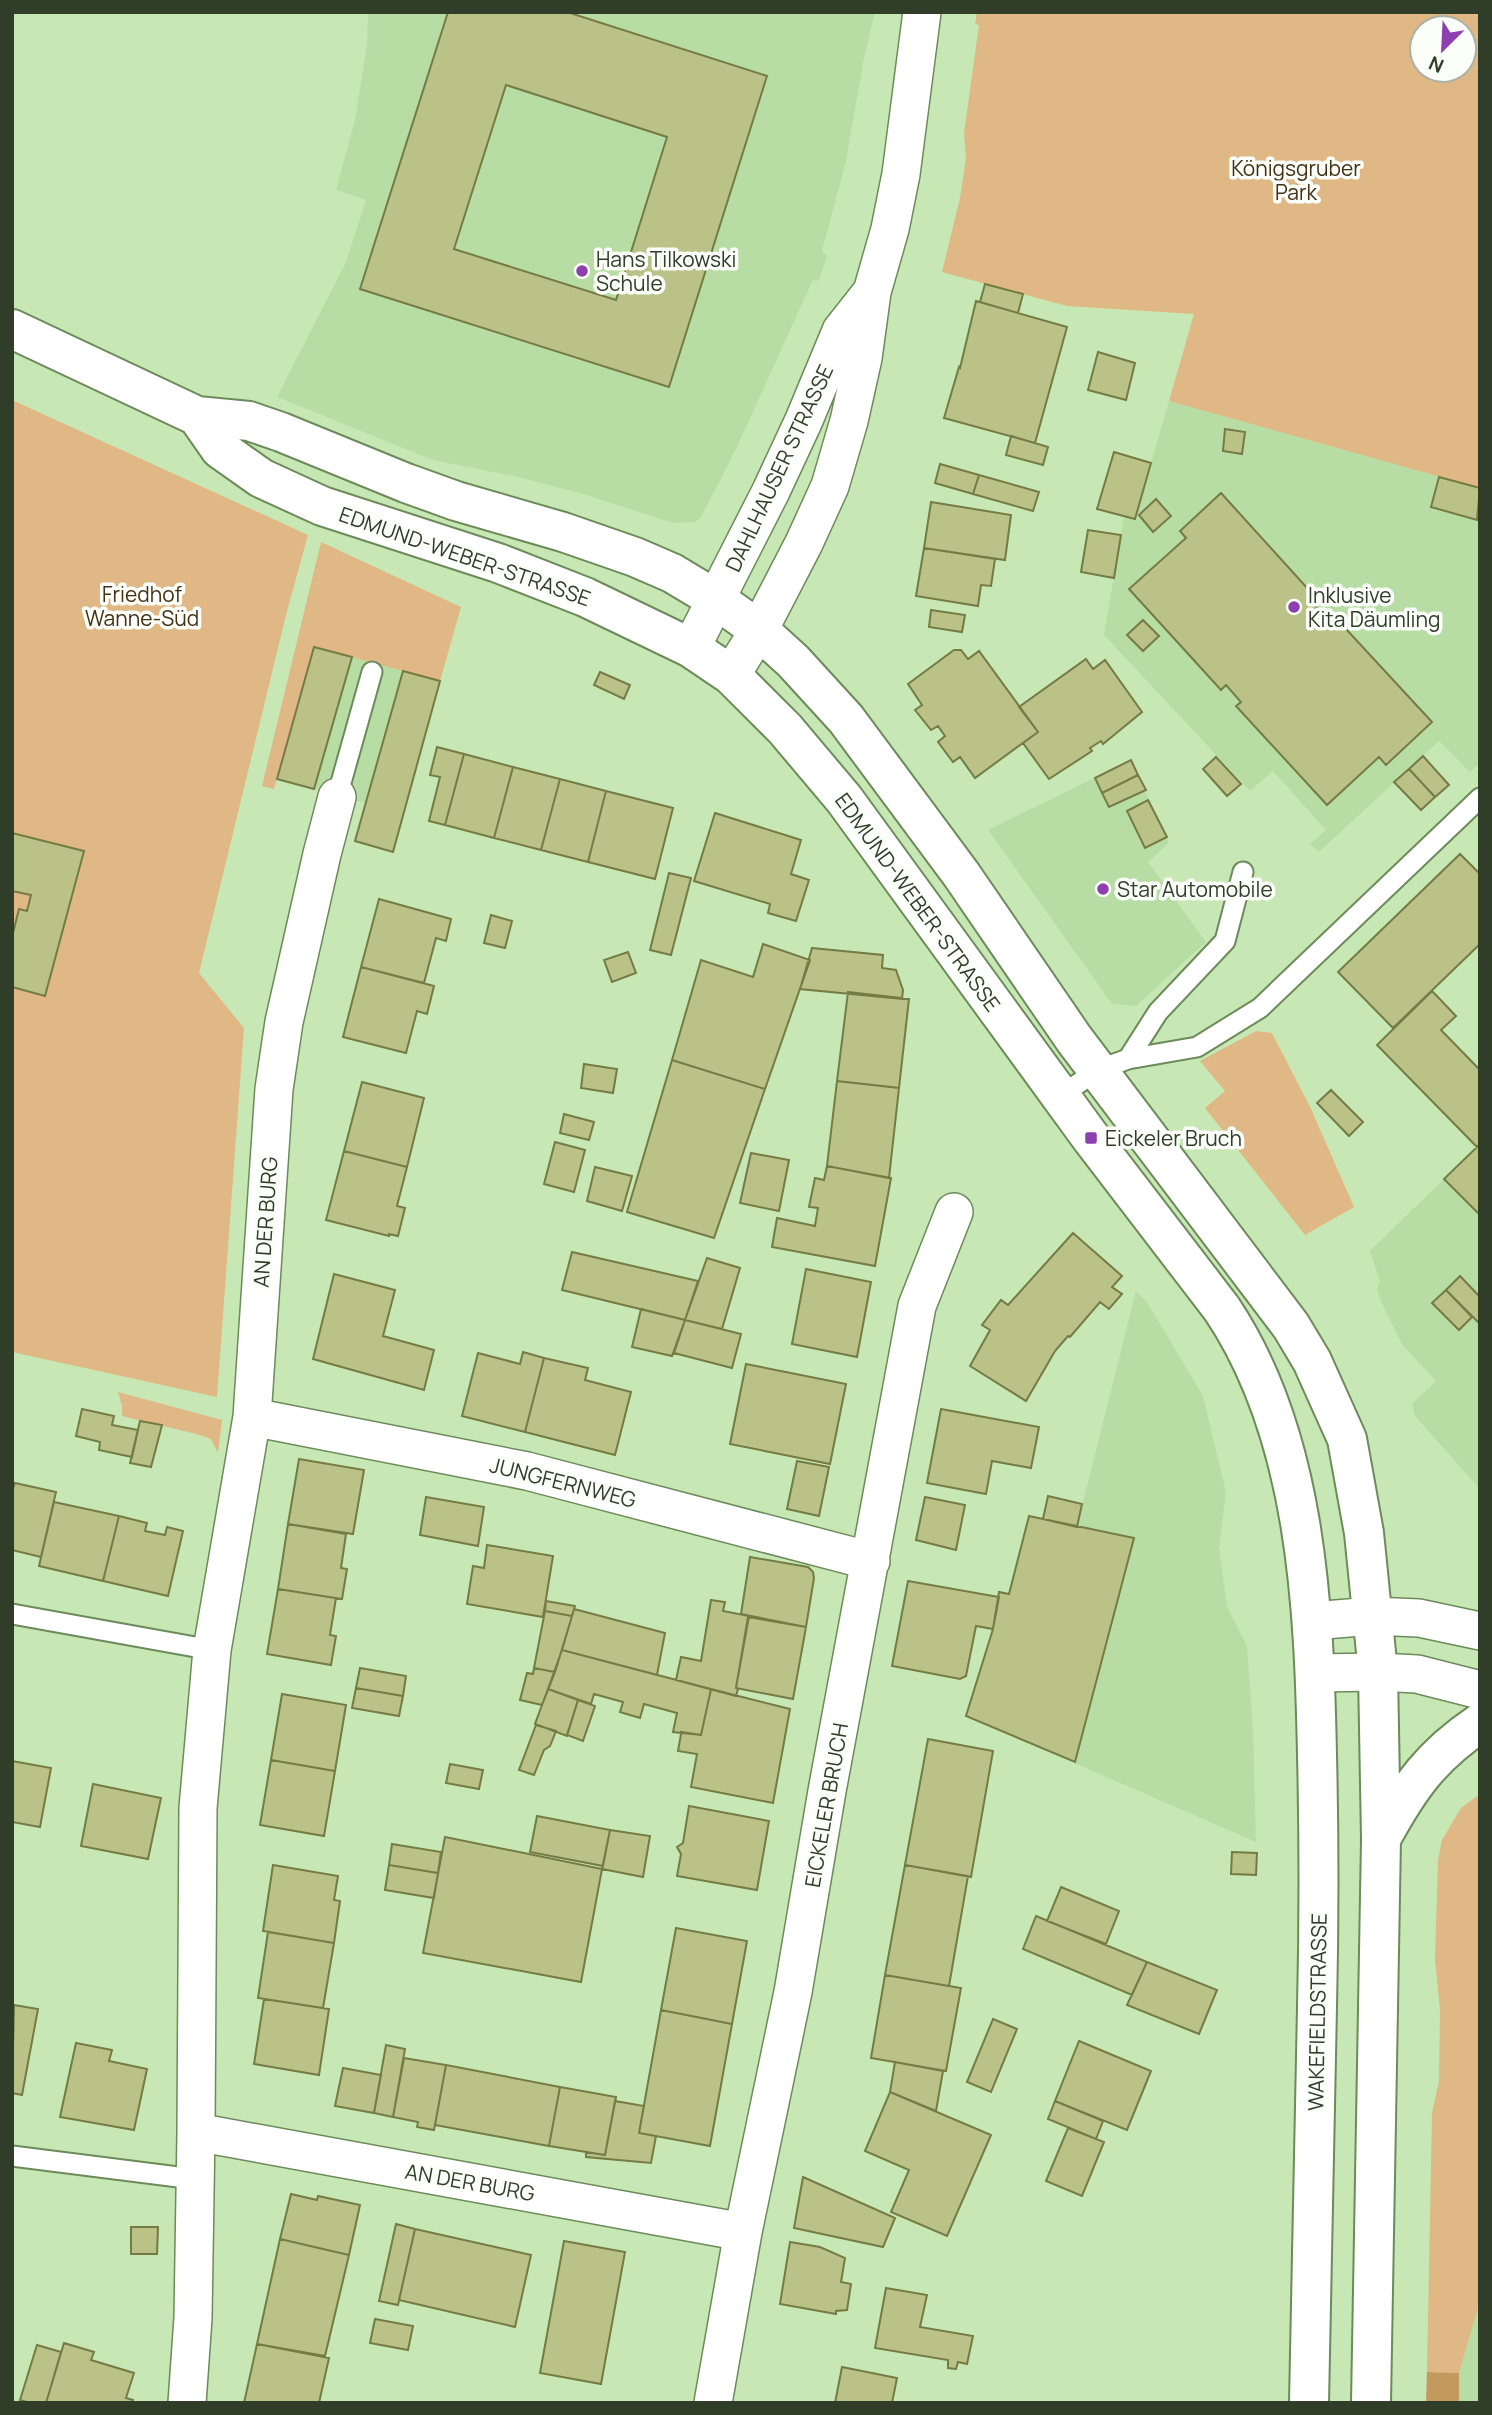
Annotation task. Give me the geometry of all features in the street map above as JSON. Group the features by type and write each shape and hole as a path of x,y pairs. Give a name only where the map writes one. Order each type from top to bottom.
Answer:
{"main road":[{"name":"EDMUND-WEBER-STRASSE","path":"12,329 197,416 249,421 271,428 431,492 635,557 672,573 717,600 759,630 793,661 846,719 961,874 1074,1040 1113,1064 1312,1361 1347,1439 1364,1533 1378,1672"},
{"name":"EDMUND-WEBER-STRASSE","path":"197,416 220,449 261,478 322,506 498,563 560,587 691,648 731,675 785,729 844,799 1060,1096 1222,1309 1253,1359 1294,1482 1312,1621"},
{"name":"WAKEFIELDSTRASSE","path":"1309,2403 1320,1883 1316,1673 1312,1621"},
{"path":"1371,2403 1381,1839 1378,1672"},
{"path":"1381,1839 1406,1793 1426,1768 1452,1742 1480,1723"}],"street":[{"name":"DAHLHAUSER STRASSE","path":"731,675 759,630 830,485 849,421 863,358 872,292 890,229 901,174 922,12"},
{"name":"DAHLHAUSER STRASSE","path":"691,648 804,420 842,331 872,292"},
{"name":"AN DER BURG","path":"187,2403 193,2318 198,1808 212,1650 252,1417 274,1089 284,1022 337,797"},
{"name":"EICKELER BRUCH","path":"713,2403 743,2232 793,1992 827,1791 917,1307 954,1212"},
{"name":"JUNGFERNWEG","path":"252,1417 527,1471 871,1561"},
{"path":"1312,1621 1373,1616 1419,1618 1480,1631"},
{"path":"1316,1673 1417,1674 1480,1690"},
{"name":"AN DER BURG","path":"196,2132 743,2232"}],"lane":[{"path":"337,797 372,672"},
{"path":"1113,1064 1197,1048 1260,1008 1480,798"},
{"path":"1060,1096 1113,1064 1225,941 1243,872"},
{"path":"12,1614 212,1650"},
{"path":"12,2156 194,2179"}],"shaded area":[{"name":"Hans Tilkowski Schule","path":"368,12 875,12 846,161 822,251 827,256 819,281 813,280 735,451 701,517 695,522 673,523 583,494 518,477 433,460 277,397 346,262 366,200 336,190 355,120 367,44"},
{"name":"Inklusive Kita Däumling","path":"1169,401 1480,488 1480,763 1470,772 1439,741 1319,852 1310,844 1326,830 1273,771 1250,791 1104,635 1124,516 1135,519"},
{"path":"314,647 440,681 393,852 355,841 366,803 277,779"},
{"path":"1131,760 1169,843 1148,862 1206,942 1136,1006 1112,1004 988,830"},
{"path":"1480,1144 1480,1489 1415,1416 1412,1404 1436,1381 1402,1344 1380,1299 1377,1289 1380,1282 1370,1251"},
{"path":"1136,1291 1147,1302 1203,1396 1226,1492 1219,1549 1227,1606 1247,1646 1253,1728 1256,1842 966,1716 993,1629 999,1592 1009,1593 1029,1516 1077,1526"},
{"path":"1480,2301 1480,2403 1459,2403 1459,2373"},
{"path":"1427,2372 1459,2373 1459,2403 1426,2403"}],"green space":[{"name":"Königsgruber Park","path":"977,12 1480,12 1480,488 1169,401 1194,314 1067,306 942,272 960,198 966,158 964,133 979,25 975,24"},
{"name":"Friedhof Wanne-Süd","path":"12,400 308,535 199,973 244,1028 217,1397 12,1352"},
{"path":"321,542 461,607 440,681 314,647 274,789 262,786"},
{"path":"1256,1031 1272,1033 1311,1109 1354,1207 1305,1235 1205,1108 1225,1091 1200,1061"},
{"path":"118,1392 222,1420 218,1453 211,1439 122,1416"},
{"path":"1480,1794 1480,2301 1459,2373 1427,2372 1432,2113 1439,2081 1440,2010 1435,1960 1438,1860 1442,1840 1461,1808"}],"building":[{"path":"448,12 567,12 767,76 669,387 360,289","holes":["506,85 667,137 616,300 454,249"]},
{"path":"985,284 1023,294 1018,313 980,302"},
{"path":"976,301 1067,327 1035,443 944,418 960,368"},
{"path":"1098,352 1135,363 1126,400 1088,390"},
{"path":"1225,429 1245,432 1242,454 1223,451"},
{"path":"1011,436 1048,447 1043,465 1006,455"},
{"path":"1114,452 1151,463 1135,519 1097,509"},
{"path":"940,464 979,475 973,494 935,483"},
{"path":"979,475 1039,492 1033,511 973,494"},
{"path":"1439,477 1480,488 1477,520 1431,507"},
{"path":"1221,493 1318,600 1314,604 1329,621 1334,616 1432,722 1386,765 1379,757 1327,805 1236,706 1241,702 1226,685 1221,690 1129,589 1186,538 1180,531"},
{"path":"1156,499 1171,516 1153,532 1139,515"},
{"path":"931,502 1011,515 1005,560 924,548"},
{"path":"1088,530 1121,535 1114,578 1081,572"},
{"path":"924,548 995,559 991,586 981,585 978,606 916,596"},
{"path":"931,610 965,615 962,632 929,627"},
{"path":"1143,620 1159,636 1143,651 1127,635"},
{"path":"314,647 352,657 314,789 277,779"},
{"path":"954,650 961,650 968,659 979,651 1038,732 975,778 960,757 953,762 938,742 945,736 938,726 931,730 915,710 922,705 908,684"},
{"path":"1086,659 1093,669 1105,660 1142,712 1103,744 1101,741 1090,748 1092,751 1049,779 1023,743 1038,732 1019,707"},
{"path":"403,671 440,681 393,852 355,841"},
{"path":"600,672 630,685 624,699 594,685"},
{"path":"437,747 464,754 445,825 429,821 440,777 430,775"},
{"path":"464,754 513,767 494,838 445,825"},
{"path":"1423,756 1449,785 1435,797 1409,769"},
{"path":"1216,757 1241,784 1227,796 1203,769"},
{"path":"1131,760 1138,775 1102,793 1095,778"},
{"path":"513,767 560,779 541,850 494,838"},
{"path":"1409,769 1435,797 1421,810 1394,782"},
{"path":"1138,775 1146,790 1109,807 1102,793"},
{"path":"560,779 606,791 588,862 541,850"},
{"path":"606,791 673,808 655,879 588,862"},
{"path":"1148,800 1167,837 1145,848 1127,811"},
{"path":"715,813 801,840 791,874 809,880 796,921 768,913 770,904 694,881"},
{"path":"12,833 84,851 45,996 12,987 12,937 19,909 27,911 31,895 12,891"},
{"path":"1460,854 1480,874 1480,944 1393,1028 1338,972"},
{"path":"669,873 691,878 671,955 650,950"},
{"path":"379,899 451,919 446,941 436,938 424,983 361,967"},
{"path":"491,915 512,921 505,948 484,943"},
{"path":"763,944 810,960 765,1089 672,1060 701,960 753,977"},
{"path":"812,948 883,955 882,968 896,970 903,990 902,999 800,989"},
{"path":"628,952 636,973 612,982 604,960"},
{"path":"361,967 434,986 427,1014 417,1011 406,1053 343,1037"},
{"path":"1432,991 1456,1016 1441,1030 1480,1070 1480,1144 1477,1147 1377,1045"},
{"path":"848,992 909,999 899,1088 837,1081"},
{"path":"672,1060 765,1089 714,1238 627,1212"},
{"path":"584,1064 617,1069 613,1093 581,1088"},
{"path":"837,1081 899,1088 889,1178 827,1166"},
{"path":"362,1082 424,1098 407,1167 344,1151"},
{"path":"1331,1090 1363,1122 1349,1136 1317,1103"},
{"path":"564,1114 594,1122 589,1140 560,1133"},
{"path":"555,1142 585,1150 574,1192 544,1184"},
{"path":"1480,1144 1480,1215 1444,1179"},
{"path":"344,1151 407,1167 397,1206 405,1208 398,1236 326,1220"},
{"path":"751,1153 789,1160 779,1211 740,1203"},
{"path":"827,1166 891,1178 875,1266 772,1247 777,1218 815,1226 818,1208 809,1207 815,1178 824,1180"},
{"path":"595,1167 632,1176 622,1211 587,1201"},
{"path":"1073,1233 1122,1276 1112,1287 1122,1294 1109,1309 1100,1302 1070,1337 1068,1336 1055,1351 1026,1401 970,1366 990,1330 982,1325 1001,1300 1008,1305"},
{"path":"572,1252 698,1281 685,1320 562,1290"},
{"path":"707,1258 740,1268 722,1329 685,1320"},
{"path":"806,1269 871,1282 857,1357 792,1344"},
{"path":"334,1274 395,1290 383,1336 434,1350 424,1390 313,1359"},
{"path":"1460,1276 1480,1297 1480,1324 1446,1290"},
{"path":"1446,1290 1472,1317 1459,1330 1432,1303"},
{"path":"641,1309 685,1320 672,1356 632,1347"},
{"path":"685,1320 741,1334 732,1368 674,1353"},
{"path":"523,1352 544,1358 525,1432 462,1416 478,1353 520,1364"},
{"path":"544,1358 588,1368 585,1380 631,1392 615,1455 525,1432"},
{"path":"746,1364 846,1384 830,1464 730,1444"},
{"path":"82,1409 114,1416 112,1425 138,1430 132,1457 99,1450 100,1442 76,1436"},
{"path":"941,1409 1039,1427 1031,1468 992,1461 986,1494 927,1483"},
{"path":"140,1421 162,1425 151,1467 130,1463"},
{"path":"299,1459 364,1470 353,1534 288,1524"},
{"path":"797,1461 829,1467 819,1516 787,1509"},
{"path":"15,1483 56,1492 41,1557 12,1550 12,1491"},
{"path":"1048,1496 1082,1504 1077,1527 1043,1519"},
{"path":"426,1497 484,1507 478,1546 420,1535"},
{"path":"925,1497 965,1505 956,1550 916,1540"},
{"path":"54,1502 119,1516 103,1581 39,1566"},
{"path":"119,1516 147,1523 145,1531 165,1535 167,1527 183,1531 168,1596 103,1581"},
{"path":"1029,1516 1134,1538 1075,1762 966,1716 993,1629 999,1592 1009,1594"},
{"path":"288,1524 346,1534 341,1568 347,1569 342,1599 278,1589"},
{"path":"487,1545 553,1556 543,1617 467,1604 473,1566 484,1568"},
{"path":"750,1557 808,1567 813,1572 806,1627 741,1614"},
{"path":"908,1581 999,1597 993,1629 976,1626 966,1676 960,1679 892,1666"},
{"path":"278,1589 336,1598 330,1635 336,1636 331,1665 267,1654"},
{"path":"711,1600 725,1602 723,1611 749,1616 736,1696 676,1680 681,1657 701,1661"},
{"path":"546,1601 575,1606 572,1616 545,1611"},
{"path":"574,1609 665,1633 657,1675 562,1650"},
{"path":"545,1611 572,1616 555,1672 534,1668"},
{"path":"748,1617 806,1627 793,1699 736,1688"},
{"path":"562,1650 711,1689 701,1735 673,1732 677,1713 644,1704 640,1718 620,1712 623,1702 594,1694 591,1704 548,1689"},
{"path":"360,1668 406,1676 403,1696 356,1688"},
{"path":"534,1668 555,1672 542,1705 520,1700 527,1673 533,1674"},
{"path":"356,1688 403,1696 399,1716 352,1708"},
{"path":"548,1689 578,1700 567,1736 535,1724"},
{"path":"711,1689 790,1709 773,1803 691,1787 697,1754 678,1751 681,1732 701,1735"},
{"path":"282,1694 346,1705 335,1771 271,1760"},
{"path":"578,1700 595,1706 583,1741 567,1735"},
{"path":"536,1725 556,1731 550,1746 544,1750 534,1775 519,1770"},
{"path":"928,1739 993,1751 971,1877 905,1865"},
{"path":"271,1760 335,1771 324,1836 260,1825"},
{"path":"12,1761 51,1768 40,1827 12,1822"},
{"path":"450,1764 483,1770 479,1789 446,1783"},
{"path":"93,1784 161,1798 148,1859 81,1846"},
{"path":"689,1806 769,1821 757,1890 677,1876 681,1854 677,1847 683,1843"},
{"path":"537,1816 610,1830 603,1866 530,1852"},
{"path":"610,1830 650,1836 643,1877 602,1869"},
{"path":"445,1837 602,1869 581,1982 423,1953"},
{"path":"392,1844 441,1852 438,1873 389,1865"},
{"path":"1232,1852 1257,1853 1256,1875 1231,1874"},
{"path":"273,1865 338,1876 334,1900 340,1901 334,1943 263,1931"},
{"path":"389,1865 438,1873 434,1898 385,1890"},
{"path":"905,1865 968,1876 949,1986 885,1975"},
{"path":"1061,1887 1119,1911 1106,1944 1047,1921"},
{"path":"1036,1916 1147,1962 1132,1995 1023,1949"},
{"path":"676,1928 747,1941 732,2024 661,2010"},
{"path":"268,1932 334,1943 323,2008 258,1998"},
{"path":"1147,1962 1217,1990 1199,2034 1127,2005"},
{"path":"885,1975 961,1988 946,2071 871,2058"},
{"path":"264,1999 329,2009 319,2075 254,2064"},
{"path":"14,2005 38,2009 22,2095 12,2093"},
{"path":"661,2010 732,2024 710,2146 639,2133"},
{"path":"993,2019 1017,2029 991,2092 967,2082"},
{"path":"1079,2041 1151,2071 1127,2130 1055,2101"},
{"path":"76,2043 112,2050 109,2061 147,2069 134,2130 60,2117"},
{"path":"386,2045 405,2049 393,2117 374,2113"},
{"path":"404,2058 446,2065 434,2130 417,2127 418,2122 393,2117"},
{"path":"895,2062 943,2071 936,2111 890,2092"},
{"path":"446,2065 560,2087 549,2146 435,2125"},
{"path":"343,2068 381,2075 374,2113 335,2106"},
{"path":"560,2087 616,2097 605,2155 549,2146"},
{"path":"890,2092 991,2135 947,2236 891,2212 909,2170 865,2151"},
{"path":"615,2101 644,2106 639,2133 656,2136 651,2163 586,2157 586,2152 605,2155"},
{"path":"1055,2101 1103,2121 1096,2139 1048,2119"},
{"path":"1068,2128 1104,2142 1082,2196 1046,2181"},
{"path":"803,2177 895,2218 883,2247 794,2228"},
{"path":"291,2194 317,2200 318,2196 360,2205 349,2255 280,2239"},
{"path":"396,2224 415,2229 398,2305 379,2301"},
{"path":"131,2227 158,2227 157,2254 131,2254"},
{"path":"415,2229 531,2255 515,2327 399,2300"},
{"path":"280,2239 349,2255 325,2356 257,2344"},
{"path":"564,2241 625,2252 601,2384 540,2373"},
{"path":"790,2242 820,2247 845,2258 841,2282 851,2284 847,2310 836,2311 836,2314 780,2304"},
{"path":"886,2288 927,2295 920,2327 973,2336 967,2364 958,2362 956,2369 948,2368 948,2360 875,2348"},
{"path":"375,2319 413,2326 408,2350 370,2343"},
{"path":"64,2343 94,2352 91,2360 134,2373 126,2398 133,2400 132,2403 46,2403"},
{"path":"257,2344 329,2358 319,2403 244,2403"},
{"path":"37,2345 61,2352 46,2403 20,2400"},
{"path":"842,2367 897,2378 892,2403 835,2403"}],"place":[{"name":"Hans Tilkowski Schule","path":"582,271"},
{"name":"Inklusive Kita Däumling","path":"1294,607"},
{"name":"Star Automobile","path":"1103,889"},
{"name":"Eickeler Bruch","path":"1091,1138"}]}
